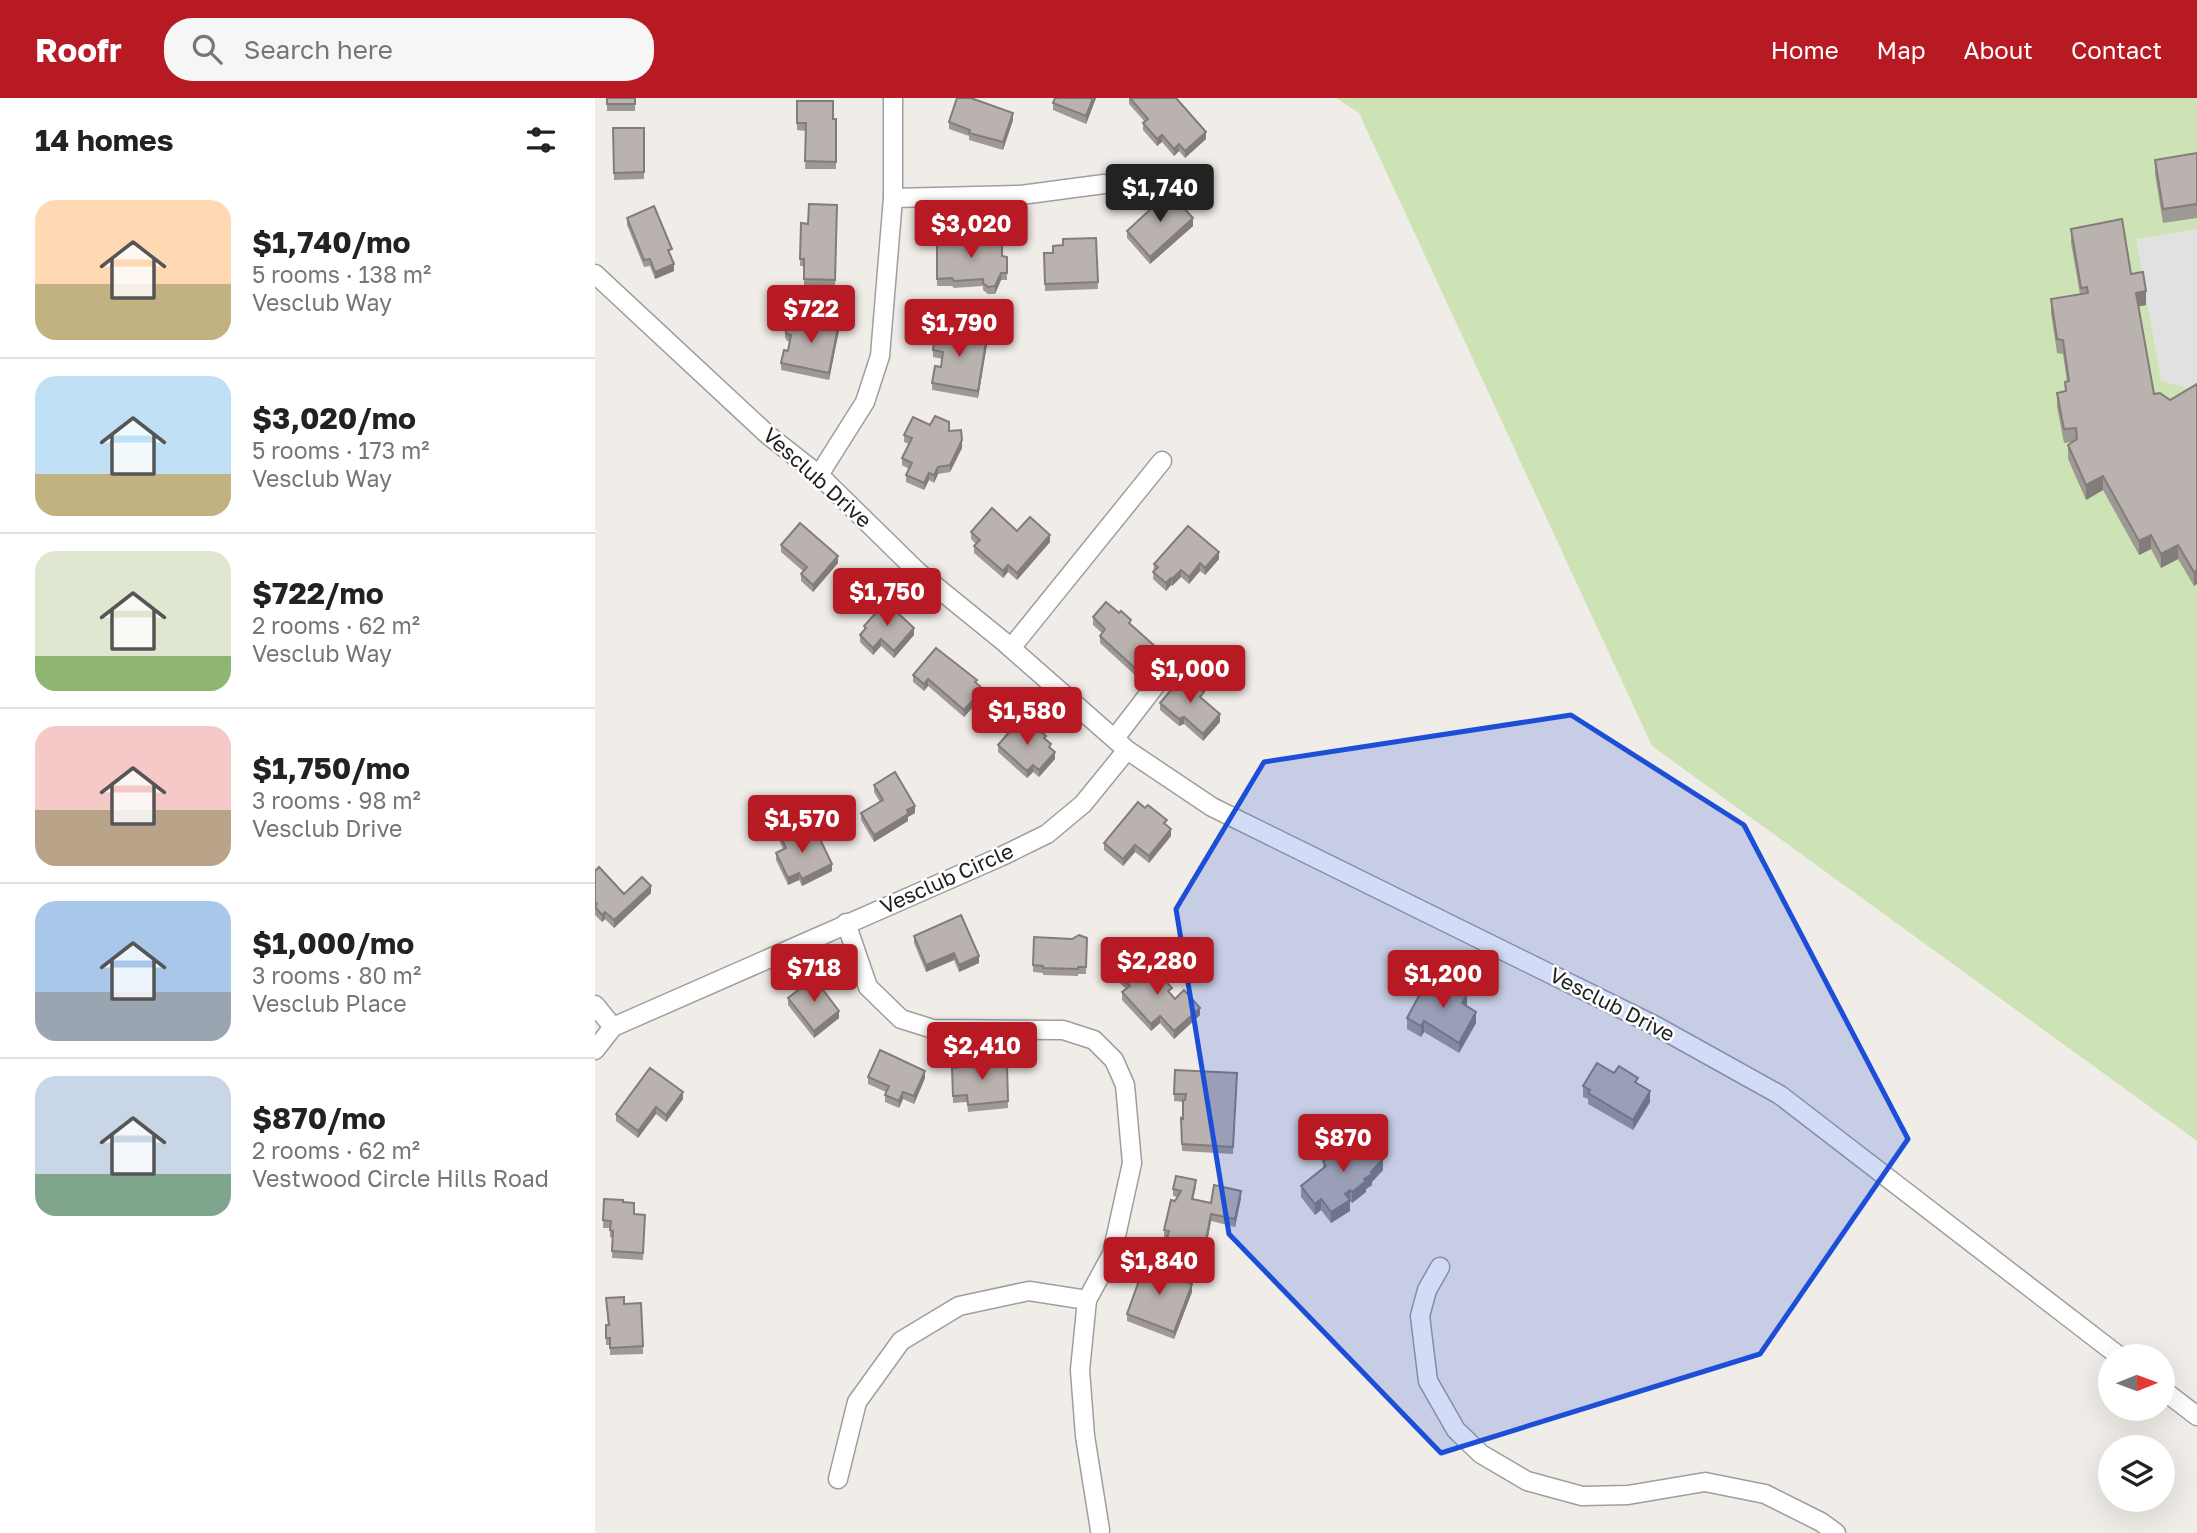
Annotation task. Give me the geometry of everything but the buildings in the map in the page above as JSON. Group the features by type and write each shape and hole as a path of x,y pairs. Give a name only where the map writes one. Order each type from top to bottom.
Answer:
{"street":[{"path":"819,475 865,402 880,356 893,198 893,98"},
{"path":"893,198 1021,195 1104,184"},
{"name":"Vesclub Drive","path":"595,274 749,418 819,475 918,572 1011,648 1121,744 1212,807 1655,1026 1780,1096 2103,1344"},
{"path":"1011,648 1162,461"},
{"name":"Vesclub Circle","path":"595,1050 613,1027 1047,834 1083,804 1155,686"},
{"path":"846,923 868,987 901,1019 933,1030 1063,1030 1094,1040 1114,1060 1125,1085 1132,1163 1112,1254 1087,1300 1080,1370 1085,1436 1100,1530"},
{"path":"595,1005 613,1027"},
{"path":"1440,1267 1427,1290 1420,1316 1428,1381 1456,1430 1481,1454 1527,1481 1582,1496 1628,1495 1705,1482 1765,1494 1821,1522 1836,1533"},
{"path":"838,1479 857,1402 901,1341 959,1306 1029,1291 1087,1300"},
{"path":"2175,1399 2197,1416"}],"highlighted area":[{"path":"1571,715 1744,825 1908,1139 1760,1354 1441,1453 1229,1234 1176,909 1264,762"}],"green space":[{"path":"1336,98 2197,98 2197,1141 1652,746 1359,113"}],"shaded area":[{"path":"2197,229 2197,389 2194,390 2161,381 2136,239"}]}
